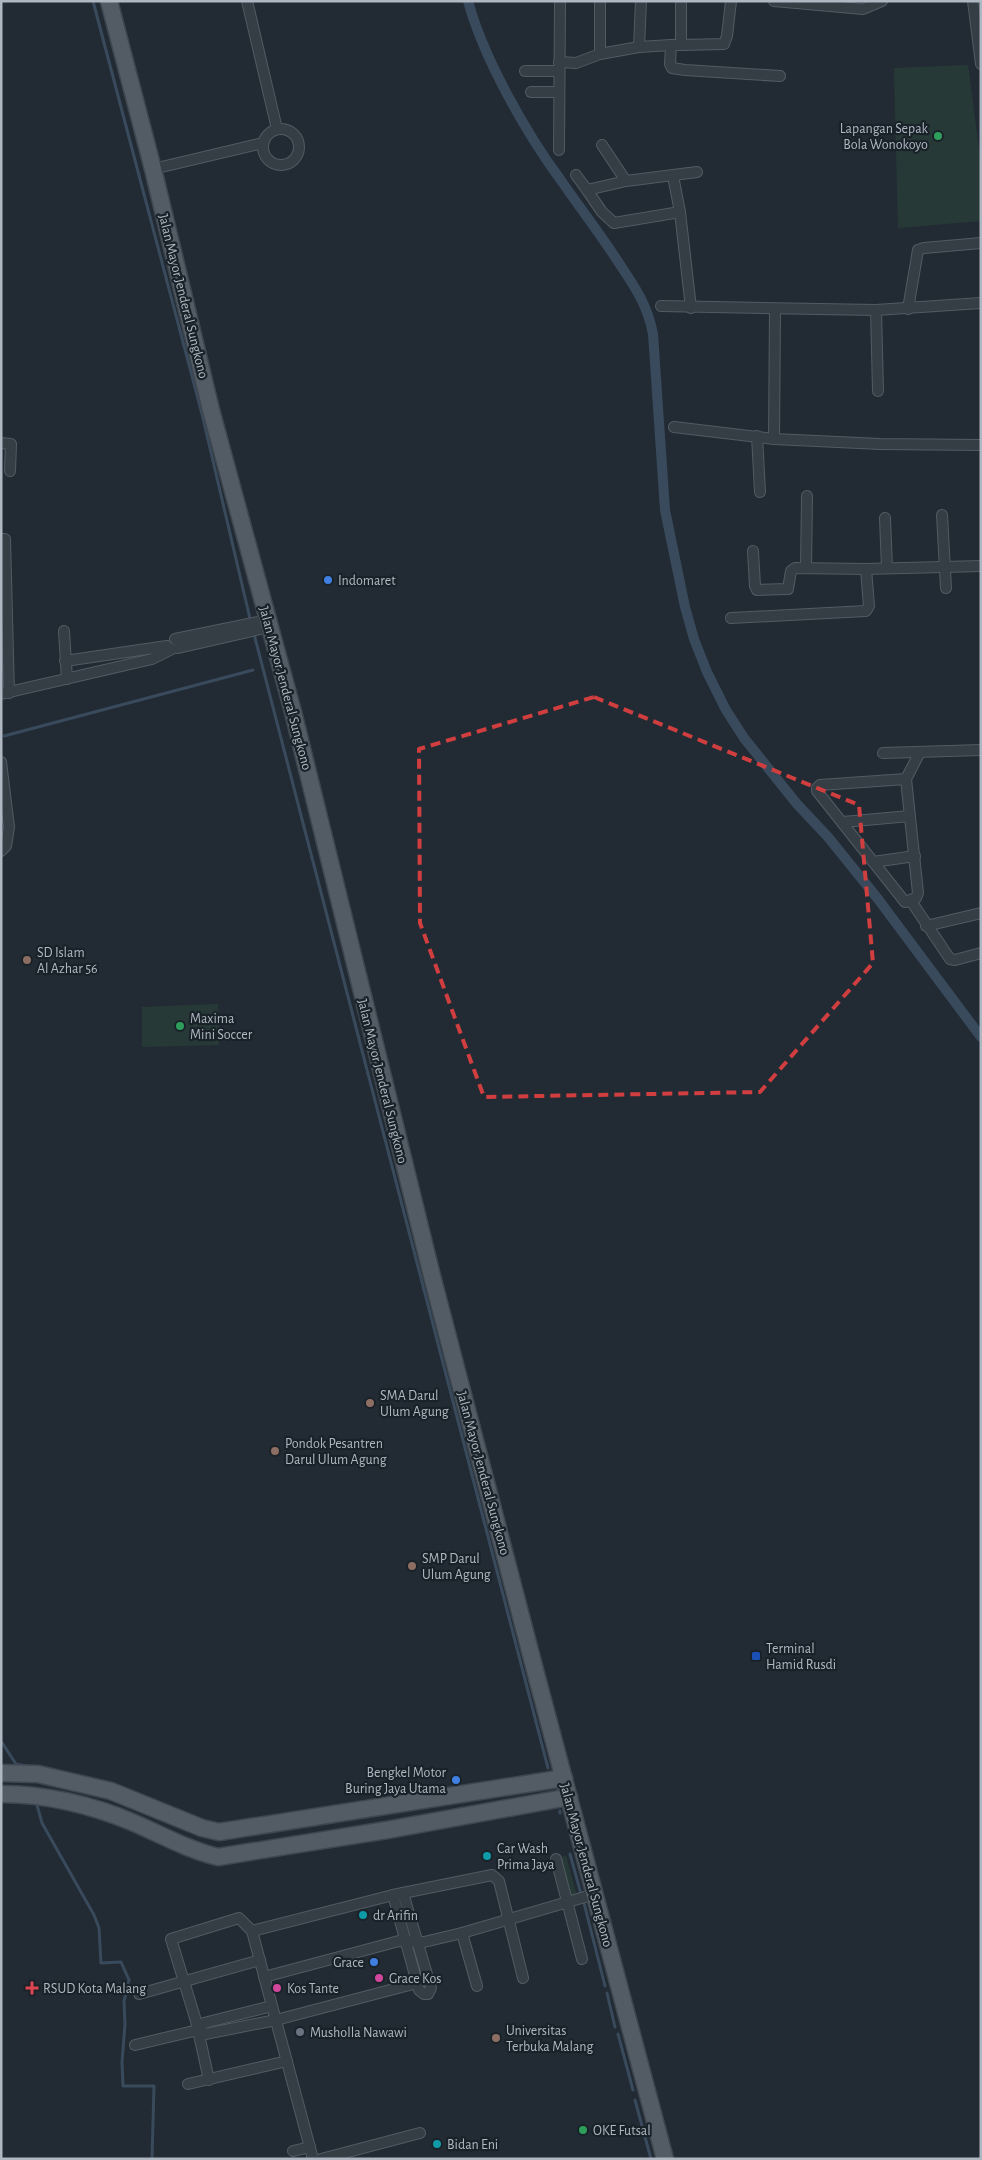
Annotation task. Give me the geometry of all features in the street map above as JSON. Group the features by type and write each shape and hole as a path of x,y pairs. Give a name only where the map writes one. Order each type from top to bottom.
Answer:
{"main road":[{"name":"Jalan Mayor Jenderal Sungkono","path":"110,1 211,410 257,626 304,757 396,1136 665,2159"},
{"path":"1,1773 38,1774 111,1790 202,1828 219,1832 564,1778"},
{"path":"106,1812 111,1790"},
{"path":"1,1794 59,1800 106,1812 194,1850 210,1855 224,1856 387,1830 569,1797"}],"street":[{"path":"247,1 278,129"},
{"path":"559,150 560,1"},
{"path":"600,1 600,54"},
{"path":"639,47 641,1"},
{"path":"681,1 676,45 670,64 675,70 780,76"},
{"path":"525,71 559,67 600,54 639,47 724,44 727,36 731,1"},
{"path":"774,1 863,8 882,1"},
{"path":"976,3 981,64"},
{"path":"531,92 558,92"},
{"path":"278,129 292,132 297,138 299,146 298,154 293,161 286,165 276,165 268,160 264,152 263,143 268,134 278,129"},
{"path":"153,169 263,143"},
{"path":"602,146 626,181"},
{"path":"587,190 626,181 698,172"},
{"path":"576,175 602,212 614,224 680,212"},
{"path":"673,176 680,212 691,308"},
{"path":"908,309 918,250 981,243"},
{"path":"661,306 876,310 981,303"},
{"path":"774,439 775,309"},
{"path":"876,310 878,391"},
{"path":"674,427 774,439 880,444 981,445"},
{"path":"758,436 760,492"},
{"path":"1,442 11,444 10,471"},
{"path":"806,568 807,496"},
{"path":"942,516 946,588"},
{"path":"885,518 887,568"},
{"path":"1,539 5,539 5,693 152,659 174,646"},
{"path":"753,552 754,578 757,590 788,589 792,570 806,568 866,569 981,566"},
{"path":"731,618 866,611 869,606 866,569"},
{"path":"65,661 155,650 257,626"},
{"path":"64,631 67,679"},
{"path":"882,753 981,750"},
{"path":"906,779 820,785 817,791 905,902 911,902 918,893 906,779 920,752"},
{"path":"1,762 8,827 6,846 1,851"},
{"path":"843,822 910,816"},
{"path":"874,862 915,856"},
{"path":"911,902 950,959 955,960 981,953"},
{"path":"926,926 981,913"},
{"path":"556,1859 582,1959"},
{"path":"252,1931 393,1895 492,1876 499,1881 524,1978"},
{"path":"393,1895 417,1982 424,1994 430,1992 404,1893"},
{"path":"264,1977 399,1941 417,1942 462,1933 595,1894"},
{"path":"209,2080 198,2030 171,1942 172,1937 237,1917 252,1931 313,2159"},
{"path":"462,1933 477,1986"},
{"path":"139,1994 260,1960"},
{"path":"198,2030 206,2034 276,2020 417,1982"},
{"path":"135,2045 198,2030 204,2023 272,2006"},
{"path":"188,2084 287,2062"},
{"path":"321,2159 420,2133"},
{"path":"293,2151 310,2147"}],"highlighted area":[{"path":"594,697 859,805 873,963 760,1092 484,1097 420,923 419,749"}],"shaded area":[{"name":"Lapangan Sepak Bola Wonokoyo","path":"968,65 981,164 981,221 898,228 894,68"},
{"name":"Maxima Mini Soccer","path":"218,1004 219,1045 142,1047 142,1007"},
{"path":"566,1856 577,1895 570,1897 558,1858"}],"waterway":[{"path":"93,1 202,414 251,623"},
{"path":"468,1 495,70 533,140 627,276 647,312 653,334 665,510 685,607 694,639 707,672 726,710 744,738 878,899 981,1037"},
{"path":"254,634 548,1768"},
{"path":"4,736 253,670"},
{"path":"1,1741 16,1764 26,1766"},
{"path":"37,1805 42,1823 94,1915 99,1928 101,1963 121,1962 129,1980 124,2001 123,2086 154,2086 152,2159"},
{"path":"570,1854 581,1894"},
{"path":"584,1903 605,1986"},
{"path":"607,1993 615,2027"},
{"path":"618,2034 633,2090"},
{"path":"635,2100 651,2159"}],"place":[{"name":"Lapangan Sepak Bola Wonokoyo","path":"938,136"},
{"name":"Indomaret","path":"328,580"},
{"name":"SD Islam Al Azhar 56","path":"27,960"},
{"name":"Maxima Mini Soccer","path":"180,1026"},
{"name":"SMA Darul Ulum Agung","path":"370,1403"},
{"name":"Pondok Pesantren Darul Ulum Agung","path":"275,1451"},
{"name":"SMP Darul Ulum Agung","path":"412,1566"},
{"name":"Terminal Hamid Rusdi","path":"756,1656"},
{"name":"Bengkel Motor Buring Jaya Utama","path":"456,1780"},
{"name":"Car Wash Prima Jaya","path":"487,1856"},
{"name":"dr Arifin","path":"363,1915"},
{"name":"Grace","path":"374,1962"},
{"name":"Grace Kos","path":"379,1978"},
{"name":"RSUD Kota Malang","path":"32,1988"},
{"name":"Kos Tante","path":"277,1988"},
{"name":"Musholla Nawawi","path":"300,2032"},
{"name":"Universitas Terbuka Malang","path":"496,2038"},
{"name":"OKE Futsal","path":"583,2130"},
{"name":"Bidan Eni","path":"437,2144"}]}
